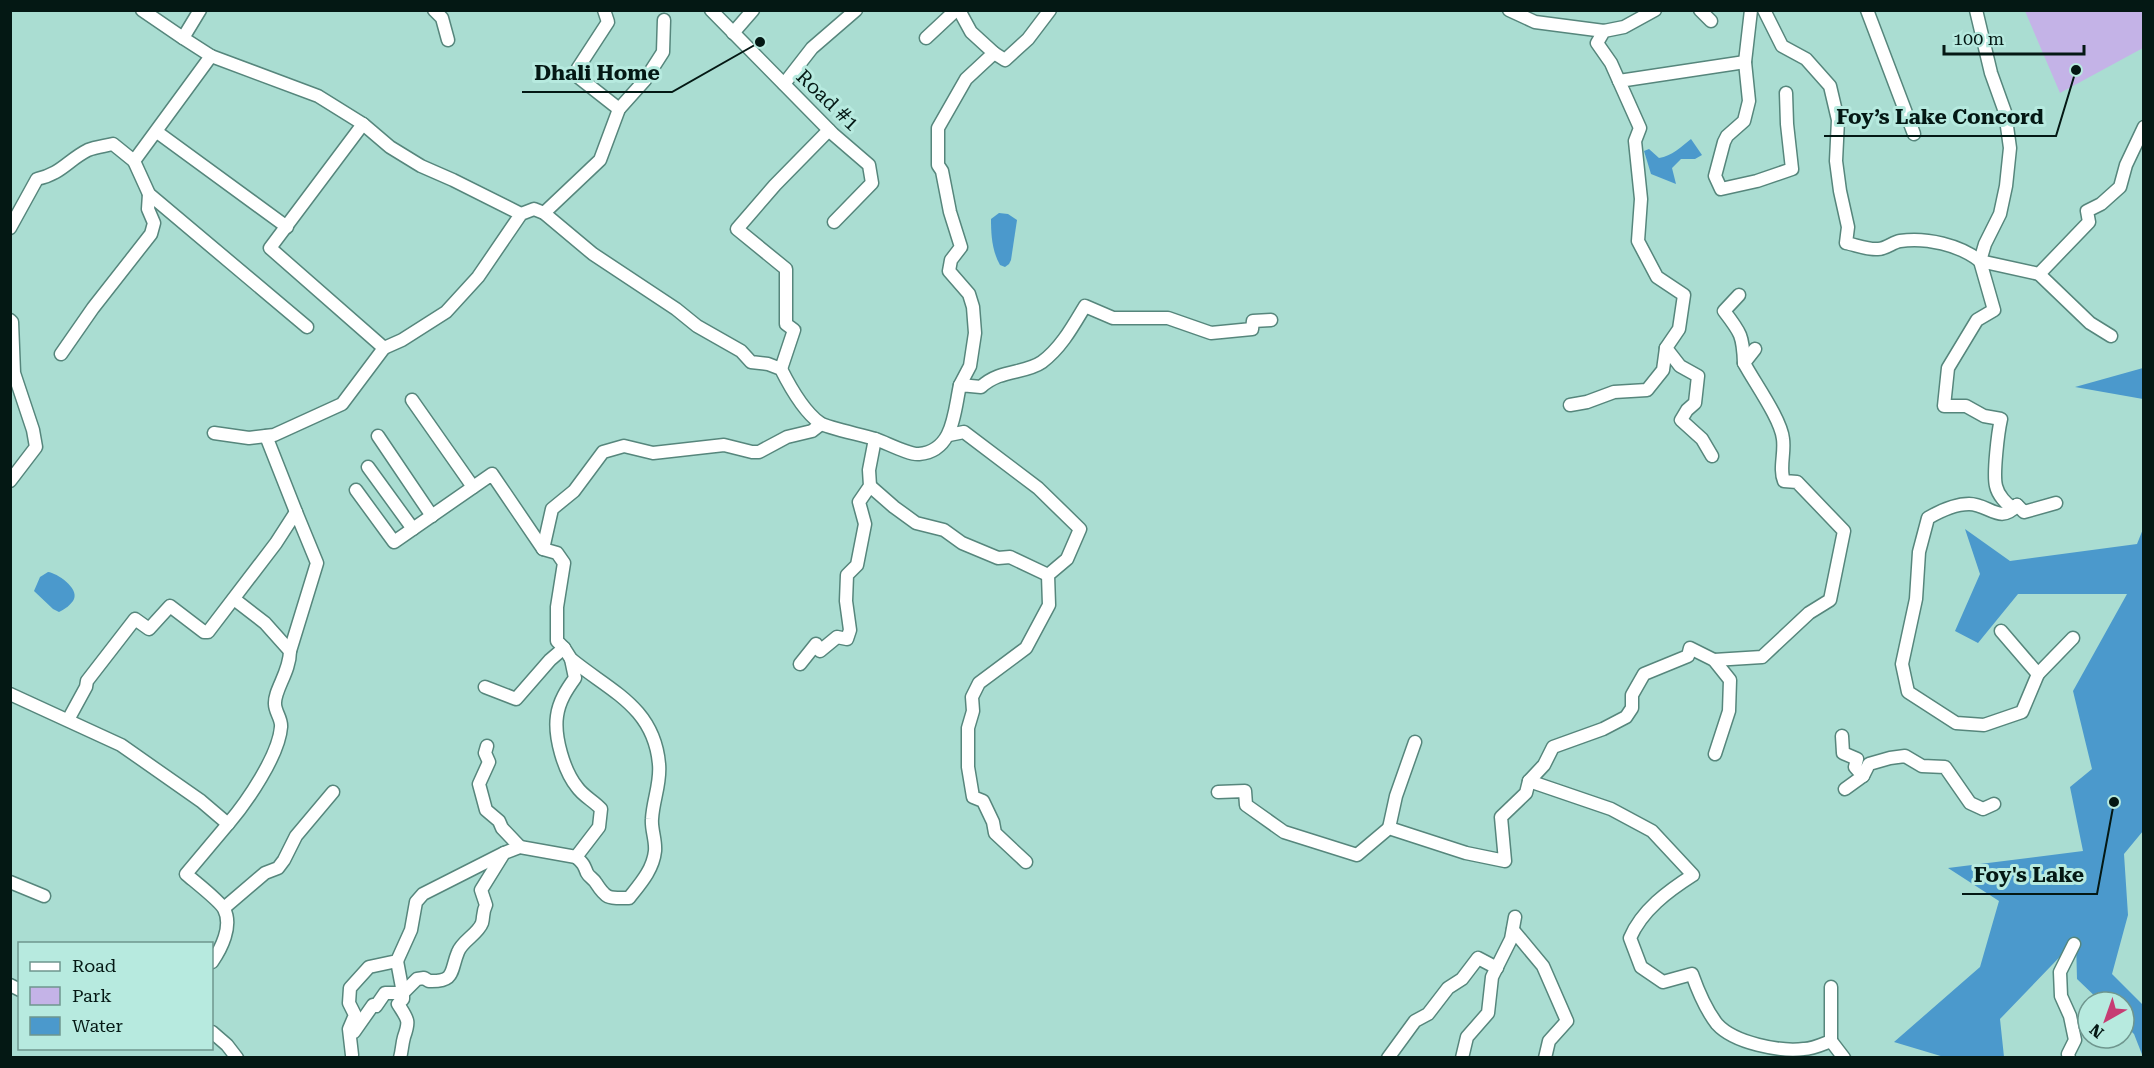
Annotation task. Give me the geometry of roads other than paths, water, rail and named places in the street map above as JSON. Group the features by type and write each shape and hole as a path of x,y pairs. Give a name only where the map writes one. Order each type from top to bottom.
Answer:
{"street":[{"path":"142,10 211,56 318,96 363,124 390,147 420,166 521,214"},
{"path":"183,38 200,10"},
{"path":"434,10 442,18 448,40"},
{"path":"604,10 608,22 578,68 577,76 619,109"},
{"name":"Road #1","path":"711,10 829,130 869,165 872,183 834,222"},
{"path":"733,33 753,10"},
{"path":"926,38 958,10 972,32 1005,60 1028,39 1050,10"},
{"path":"1509,10 1535,22 1604,31 1624,27 1655,10"},
{"path":"1700,10 1711,21"},
{"path":"1751,10 1745,62 1749,101 1744,120 1727,136 1724,142 1715,176 1721,189 1757,181 1792,169 1786,93"},
{"path":"1764,10 1782,46 1806,59 1830,86 1839,120 1836,161 1848,227 1846,243 1879,249 1914,239 1959,249 1980,261 2039,274 2090,323 2111,336"},
{"path":"1867,10 1914,134"},
{"path":"1976,10 1988,61 2005,112 2010,148 2000,214 1985,243 1980,261 1994,310 1977,320 1943,368 1944,406 1966,406 1984,417 2001,419 1998,434 1996,485 2006,504 2013,508 2018,505"},
{"path":"784,84 812,48 847,13"},
{"path":"544,213 600,160 619,109 645,80 663,52 664,20"},
{"path":"1570,405 1587,402 1614,392 1647,390 1663,370 1666,348 1679,329 1684,295 1657,277 1638,241 1641,199 1635,141 1640,128 1611,63 1597,43 1604,31"},
{"path":"214,433 249,438 274,435 342,404 384,348 402,340 446,312 478,278 521,214 534,208 544,213 593,254 676,309 697,326 741,351 751,362 768,364 781,369 790,387 821,424 917,454 937,448 949,435 960,385 970,366 975,333 972,299 949,271 951,261 961,247 950,212 942,171 938,165 938,128 966,79 994,53"},
{"path":"134,162 211,56"},
{"path":"1619,81 1745,62"},
{"path":"363,124 270,248 384,348"},
{"path":"2039,274 2089,222 2087,211 2101,204 2120,187 2126,165 2144,127"},
{"path":"781,369 794,330 786,324 786,269 737,229 829,130"},
{"path":"157,132 287,227"},
{"path":"10,228 37,179 49,177 89,150 113,144 134,162 148,194 148,209 154,223 151,234 93,308 61,354"},
{"path":"148,194 307,327"},
{"path":"1714,660 1761,657 1809,613 1830,600 1844,531 1797,482 1784,481 1781,474 1784,457 1783,437 1744,363 1740,332 1724,311 1739,295"},
{"path":"960,385 981,387 990,378 1040,363 1064,339 1085,306 1113,318 1168,318 1211,333 1252,329 1254,321 1271,320"},
{"path":"10,320 12,322 14,373 33,429 36,447 10,481"},
{"path":"1666,348 1680,366 1698,376 1695,403 1681,420 1702,439 1712,456"},
{"path":"1744,363 1755,350"},
{"path":"412,400 473,487"},
{"path":"543,549 552,509 574,491 603,452 624,446 653,453 724,445 759,452 787,437 812,431 821,424"},
{"path":"949,435 964,432 1038,488 1080,529 1067,559 1048,575 1048,605 1026,648 979,683 972,697 973,711 968,728 968,767 973,797 982,801 993,822 995,833 1026,862"},
{"path":"213,960 220,950 227,924 224,908 186,874 245,804 279,742 281,724 275,704 290,663 290,651 317,563 266,436"},
{"path":"378,436 432,516"},
{"path":"800,664 816,644 820,651 837,638 847,639 850,630 846,600 847,575 856,565 865,524 859,502 870,486 869,470 875,439"},
{"path":"368,467 413,530"},
{"path":"350,1037 373,1005 375,1006 385,993 395,987 411,930 416,902 423,894 504,853 520,847 576,857 585,865 588,875 595,881 601,893 612,898 628,898 648,875 655,851 652,820 659,764 652,732 641,714 568,654 557,641 557,607 564,563 557,553 543,549 492,474 396,542 392,541 356,490"},
{"path":"870,486 916,523 944,530 962,543 998,558 1010,557 1048,575"},
{"path":"2018,505 2024,512 2056,503"},
{"path":"2018,505 2011,512 2000,514 1969,504 1947,507 1928,518 1919,552 1916,599 1902,664 1908,692 1956,723 1984,725 2022,712 2038,674 2073,638"},
{"path":"68,720 87,681 135,619 149,629 170,606 206,633 276,543 296,512"},
{"path":"234,599 265,623 290,651"},
{"path":"2001,631 2038,674"},
{"path":"1389,828 1466,853 1506,861 1501,817 1526,793 1529,781 1544,765 1553,747 1603,729 1626,717 1632,708 1632,695 1644,674 1688,656 1690,648 1714,660 1730,680 1730,711 1716,754"},
{"path":"485,687 516,699 550,660 568,654"},
{"path":"568,654 575,678 565,691 557,716 561,754 568,775 579,790 601,809 599,827 576,857"},
{"path":"10,694 121,745 201,801 228,824"},
{"path":"1842,736 1843,753 1857,759 1855,767 1863,776"},
{"path":"1218,792 1245,791 1246,805 1284,831 1357,855 1389,828 1396,796 1415,742"},
{"path":"487,746 485,753 489,762 479,784 486,810 499,821 502,828 520,847"},
{"path":"1845,789 1863,776 1869,764 1905,756 1922,766 1945,767 1970,803 1983,809 1995,804"},
{"path":"1529,781 1611,809 1652,831 1693,875 1672,888 1637,921 1630,938 1641,967 1662,982 1692,974 1699,993 1717,1024 1732,1037 1776,1049 1806,1050 1831,1041"},
{"path":"224,908 265,873 278,868 296,836 333,792"},
{"path":"385,993 403,993 417,979 424,978 436,982 446,979 454,971 458,950 482,923 482,913 486,904 481,890 504,853"},
{"path":"10,882 44,896"},
{"path":"1462,1058 1467,1037 1488,1013 1492,977 1511,939 1514,924 1543,966 1567,1021 1549,1041 1545,1058"},
{"path":"2069,1058 2068,1054 2075,1040 2070,1016 2061,996 2060,972 2074,944"},
{"path":"400,1058 403,1040 409,1027 398,1004 403,999 399,969 412,947"},
{"path":"1388,1058 1415,1021 1428,1014 1448,988 1462,979 1478,958 1497,968"},
{"path":"353,1057 350,1029 355,1016 349,1003 350,988 369,967 399,969"},
{"path":"1831,987 1831,1041 1844,1058"},
{"path":"213,1033 237,1058"}],"water":[{"path":"1691,139 1702,155 1695,159 1681,159 1672,168 1676,184 1651,174 1644,151 1649,149 1659,158 1664,157"},
{"path":"999,213 1008,214 1017,220 1011,260 1005,267 997,260 992,237 991,219"},
{"path":"2143,368 2143,399 2075,387"},
{"path":"1965,529 2010,561 2137,544 2143,529 2143,831 2124,854 2128,915 2112,974 2128,990 2088,990 2077,979 2076,940 2000,1019 2004,1057 1944,1057 1894,1042 1980,967 1999,901 1948,868 2083,851 2070,787 2092,769 2073,691 2127,594 2018,594 1978,643 1955,631 1980,574"},
{"path":"48,572 66,582 75,595 72,603 59,612 34,591 40,577"},
{"path":"2136,998 2143,1005 2143,1057 2136,1039"}],"place":[{"name":"Dhali Home","path":"760,42"},
{"name":"Foy’s Lake Concord","path":"2076,70"},
{"name":"Foy's Lake","path":"2114,802"}]}
